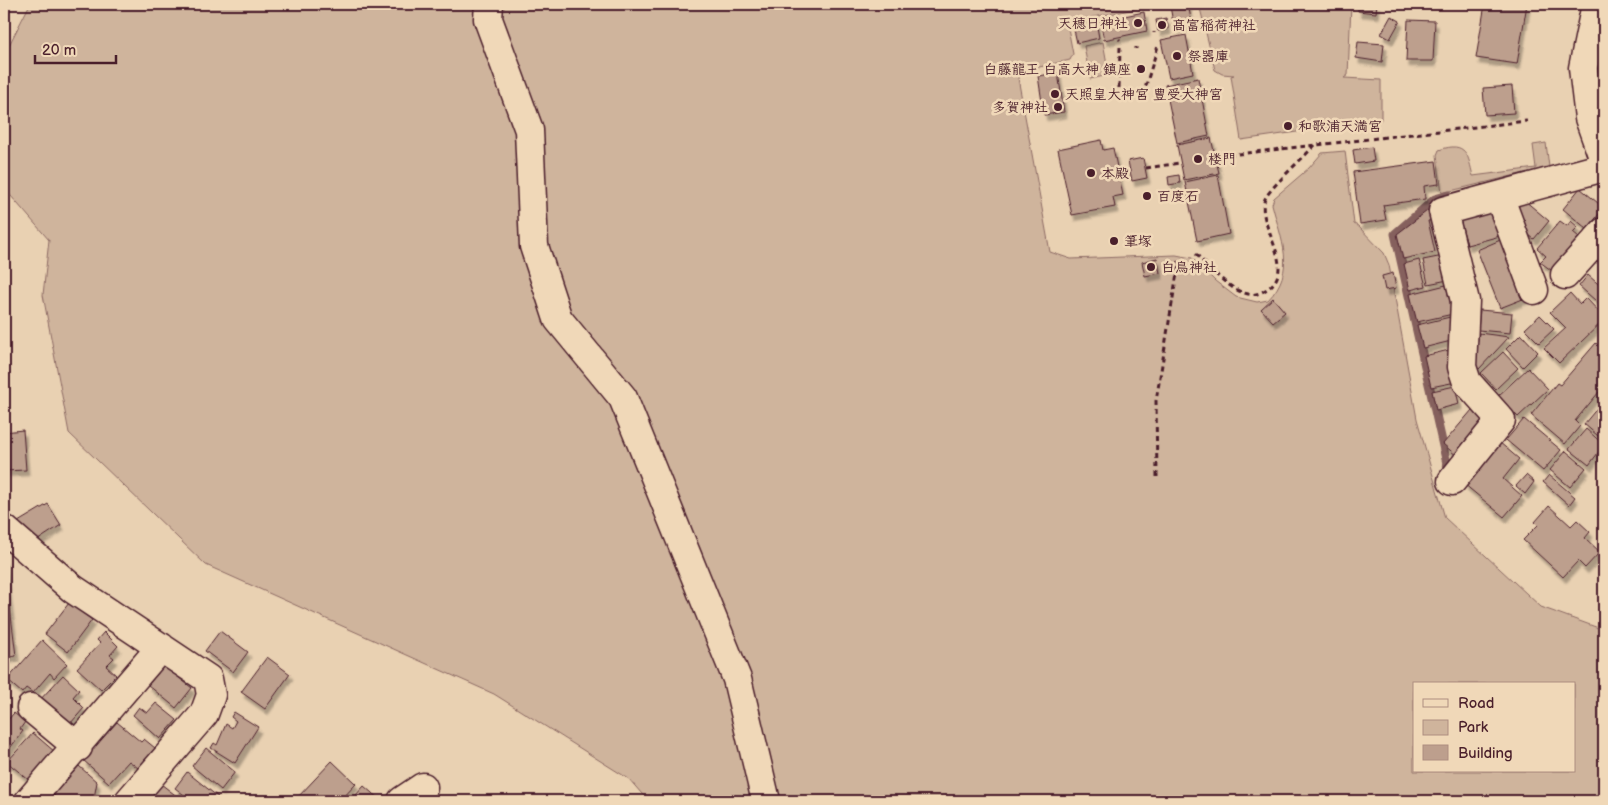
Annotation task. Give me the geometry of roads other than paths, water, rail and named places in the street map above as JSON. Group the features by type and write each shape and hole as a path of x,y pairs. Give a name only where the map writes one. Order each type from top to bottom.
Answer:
{"street":[{"path":"489,4 488,19 529,130 534,246 558,319 623,398 737,679 766,801"},
{"path":"1596,4 1583,68 1589,118 1604,160"},
{"path":"1452,481 1500,420 1467,382 1462,367 1465,301 1442,211 1604,166"},
{"path":"1499,196 1534,290"},
{"path":"1565,275 1604,232"},
{"path":"4,529 73,589 208,679 211,695 204,714 130,801"},
{"path":"29,801 78,747 161,647"},
{"path":"31,708 78,747"}],"waterway":[{"path":"1448,468 1395,234 1435,199 1449,195"}],"place":[{"name":"天穂日神社","path":"1138,23"},
{"name":"髙富稲荷神社","path":"1162,25"},
{"name":"祭器庫","path":"1177,56"},
{"name":"白藤龍王 白高大神 鎮座","path":"1141,69"},
{"name":"天照皇大神宮 豊受大神宮","path":"1055,94"},
{"name":"多賀神社","path":"1058,107"},
{"name":"和歌浦天満宮","path":"1288,126"},
{"name":"楼門","path":"1198,159"},
{"name":"本殿","path":"1091,173"},
{"name":"百度石","path":"1147,196"},
{"name":"筆塚","path":"1114,241"},
{"name":"白鳥神社","path":"1151,267"}]}
